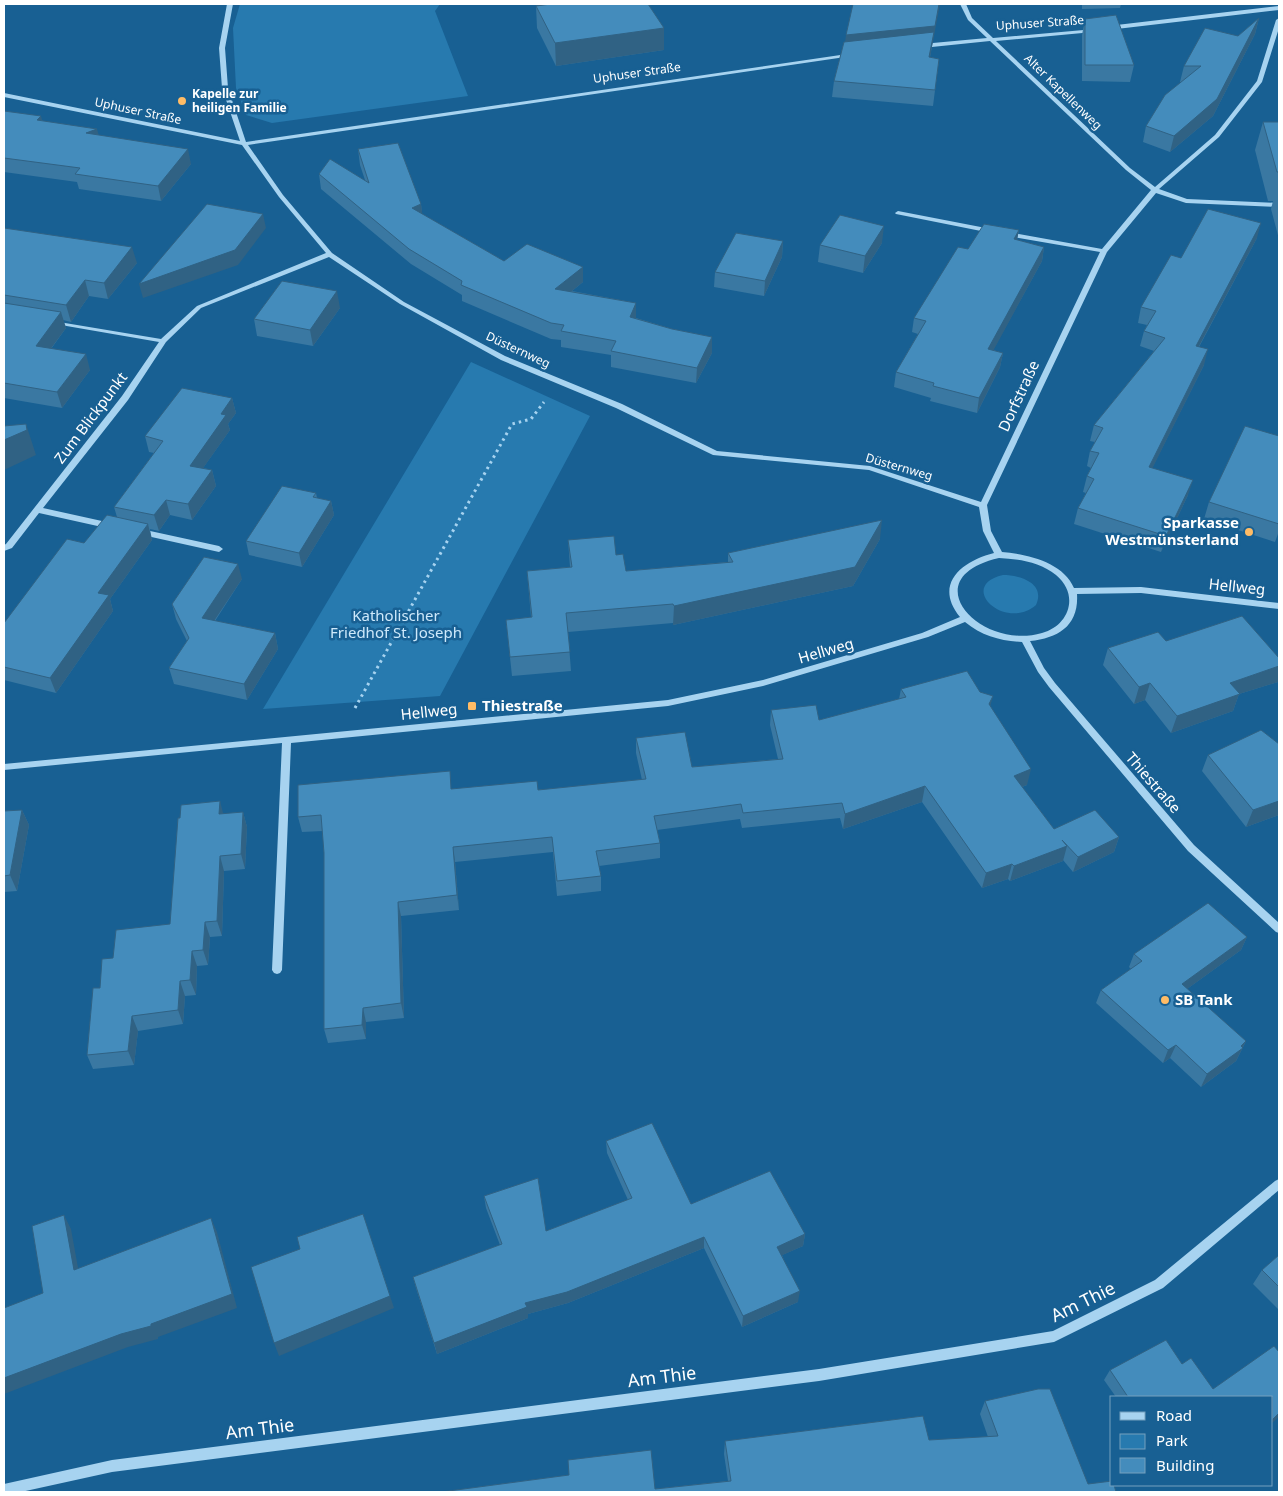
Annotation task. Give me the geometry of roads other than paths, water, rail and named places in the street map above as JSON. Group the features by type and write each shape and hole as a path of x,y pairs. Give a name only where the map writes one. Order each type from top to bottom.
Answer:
{"street":[{"name":"Düsternweg","path":"230,4 222,48 224,88 244,144 281,196 330,254 402,303 503,358 619,406 716,453 870,468 983,505"},
{"name":"Alter Kapellenweg","path":"963,4 970,19 1128,169 1155,190"},
{"name":"Uphuser Straße","path":"916,46 1092,30 1279,8"},
{"name":"Dorfstraße","path":"983,505 1104,251 1155,190 1216,136 1260,81 1279,20"},
{"name":"Uphuser Straße","path":"4,95 244,144 859,53"},
{"path":"1155,190 1186,201 1279,205"},
{"path":"898,214 1104,251"},
{"name":"Zum Blickpunkt","path":"4,548 9,546 125,398 163,341 199,307 330,254"},
{"path":"50,322 163,341"},
{"path":"983,505 987,531 999,555"},
{"path":"38,510 124,528"},
{"path":"133,531 219,549"},
{"path":"999,555 1022,557 1043,564 1061,576 1072,591 1074,608 1066,623 1048,634 1025,639 993,634 966,618 956,605 953,591 956,578 966,567 981,559 999,555"},
{"name":"Hellweg","path":"1072,591 1141,590 1279,606"},
{"name":"Hellweg","path":"4,767 668,702 763,684 925,635 966,618"},
{"name":"Thiestraße","path":"1025,639 1041,670 1052,685 1184,841 1279,929"},
{"path":"277,970 287,740"},
{"name":"Am Thie","path":"4,1490 112,1466 818,1375 1054,1336 1159,1284 1279,1184"}],"place":[{"name":"Kapelle zur heiligen Familie","path":"182,101"},
{"name":"Sparkasse Westmünsterland","path":"1249,532"},
{"name":"Thiestraße","path":"472,706"},
{"name":"SB Tank","path":"1165,1000"}],"park label":[{"name":"Katholischer Friedhof St. Joseph","path":"396,624"}]}
